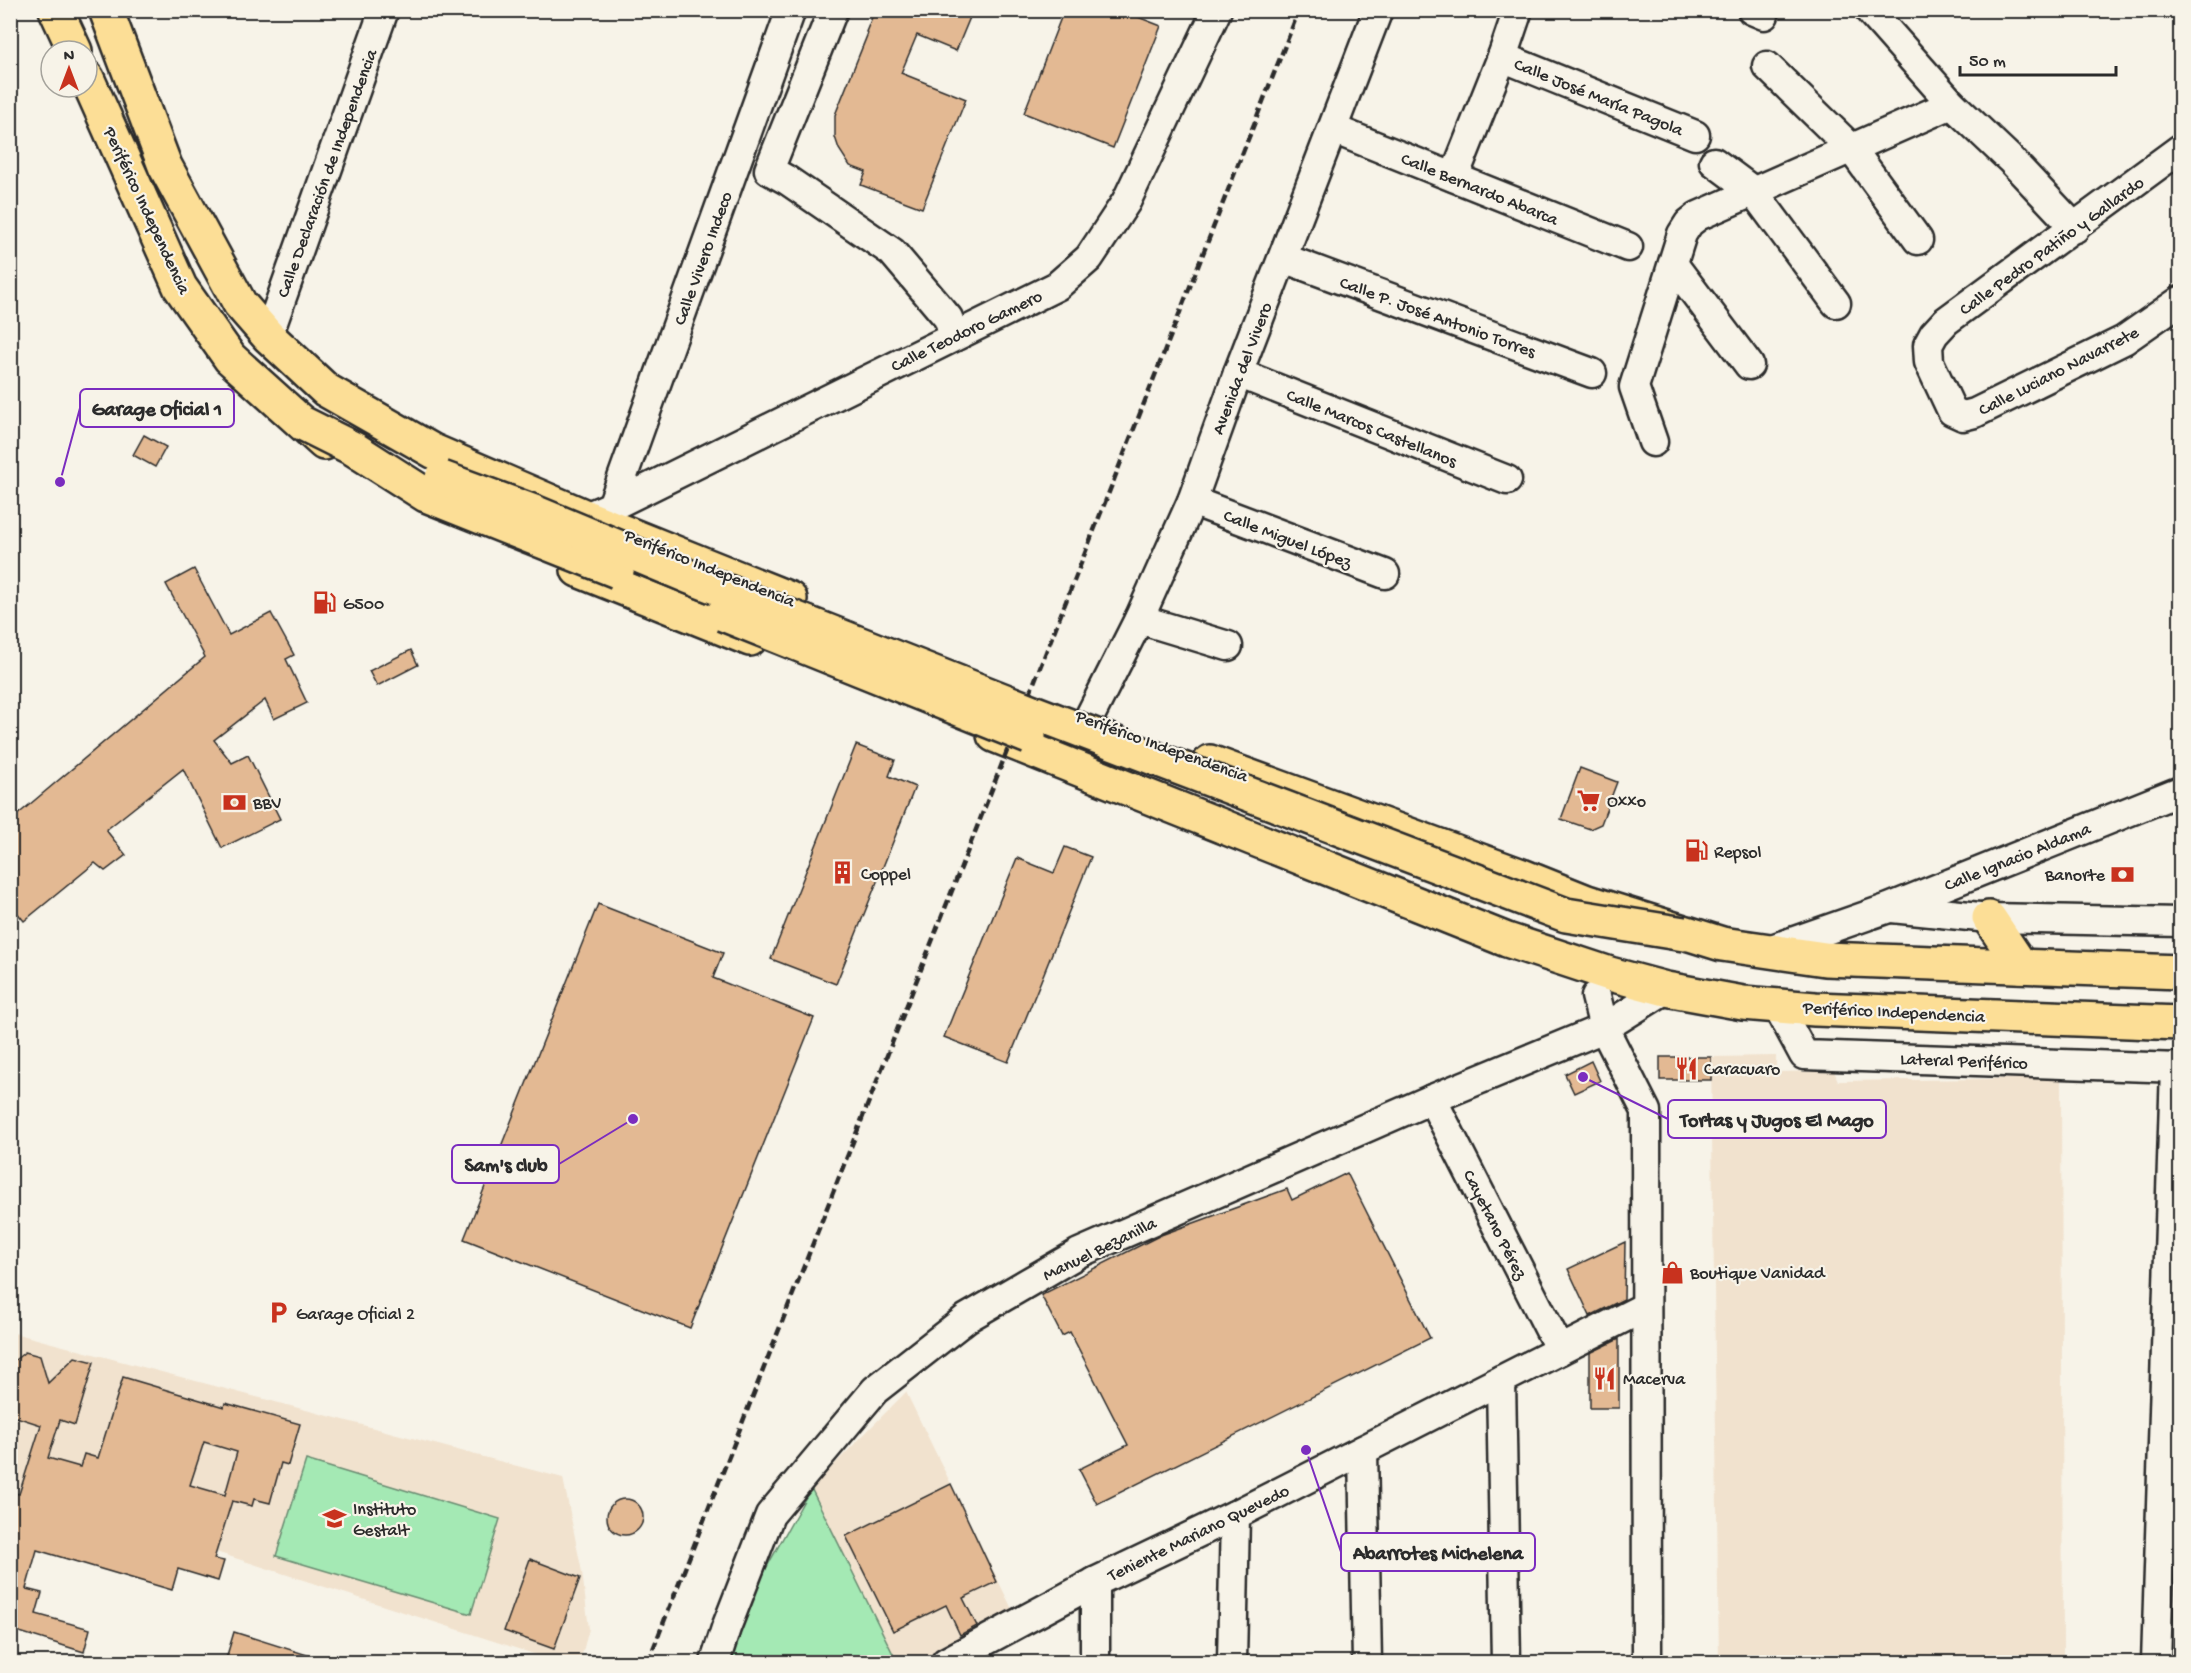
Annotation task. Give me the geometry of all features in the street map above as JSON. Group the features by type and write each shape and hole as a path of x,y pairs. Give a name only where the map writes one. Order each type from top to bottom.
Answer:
{"highway":[{"path":"56,10 69,39"},
{"name":"Periférico Independencia","path":"106,10 165,166 240,304 268,336 327,390 433,451 599,512 1010,716 1603,985 1666,989 1743,1003 1815,1009 2181,1023"},
{"name":"Periférico Independencia","path":"96,99 180,287 230,358 302,423 354,449 426,495 1010,716 1089,718 1522,876 1587,902 1684,934"},
{"path":"338,396 383,436 442,478 534,512 690,577 1513,931 1612,961 1666,989"},
{"path":"1010,716 1566,915 1684,934 1722,944 1825,958 2181,972"},
{"path":"1989,918 2021,966"}],"street":[{"name":"Calle Declaración de Independencia","path":"268,336 384,10"},
{"name":"Calle Vivero Indeco","path":"599,512 791,10"},
{"path":"833,10 769,170 892,252 948,318 954,336"},
{"name":"Avenida del Vivero","path":"1089,718 1138,620 1192,501 1238,373 1378,10"},
{"path":"1454,177 1502,57 1518,10"},
{"path":"1869,10 1952,104 2010,159 2075,228"},
{"name":"Calle Teodoro Gamero","path":"599,512 1057,285 1089,258 1126,202 1213,12"},
{"name":"Calle José María Pagola","path":"1502,57 1695,135"},
{"path":"1767,66 1851,148 1918,240"},
{"path":"1653,442 1634,387 1682,234 1689,223 1698,216 1753,191 1952,104"},
{"name":"Calle Bernardo Abarca","path":"1333,129 1628,247"},
{"name":"Calle Pedro Patiño y Gallardo","path":"1963,416 1952,411 1929,362 1928,345 1934,334 1946,321 2181,149"},
{"path":"1714,162 1753,191 1836,303"},
{"name":"Calle P. José Antonio Torres","path":"1283,258 1592,373"},
{"path":"1673,264 1749,365"},
{"name":"Calle Luciano Navarrete","path":"1963,416 1976,413 2124,340 2181,301"},
{"name":"Calle Marcos Castellanos","path":"1238,373 1507,480"},
{"name":"Calle Miguel López","path":"1192,501 1385,574"},
{"path":"1138,620 1228,646"},
{"name":"Calle Ignacio Aldama","path":"1765,951 1889,908 2181,791"},
{"path":"1889,908 1989,918 2181,922"},
{"path":"1603,985 1604,1028 1646,1111 1647,1662"},
{"name":"Manuel Bezanilla","path":"715,1662 770,1515 875,1390 967,1318 1079,1253 1432,1099 1604,1028 1666,989"},
{"name":"Lateral Periférico","path":"1777,1005 1804,1055 2178,1067"},
{"path":"2156,1662 2170,1575 2178,1067"},
{"name":"Cayetano Pérez","path":"1432,1099 1560,1350"},
{"name":"Teniente Mariano Quevedo","path":"959,1659 1095,1582 1235,1515 1645,1307"},
{"path":"1501,1380 1506,1662"},
{"path":"1363,1450 1367,1662"},
{"path":"1232,1662 1235,1515"},
{"path":"1095,1582 1095,1662"}],"shaded area":[{"path":"1776,1056 1776,1072 1834,1071 1838,1081 2061,1078 2063,1662 1719,1662 1711,1057"},
{"name":"Instituto Gestalt","path":"10,1332 563,1478 582,1572 589,1629 580,1662 559,1662 188,1543 11,1492"},
{"path":"906,1392 1013,1611 916,1662 897,1662 811,1488"}],"green space":[{"path":"306,1460 500,1519 471,1614 276,1556"},
{"path":"811,1488 897,1662 725,1662 746,1604"}],"building":[{"path":"875,10 973,10 956,51 917,35 901,73 966,99 922,208 861,185 866,172 850,166 839,149 835,137 835,115"},
{"path":"1064,10 1120,10 1161,26 1113,148 1024,113"},
{"path":"144,435 166,447 155,467 133,455"},
{"path":"194,569 229,635 271,613 294,655 286,659 307,703 274,719 265,700 214,740 232,763 248,755 280,819 222,848 183,769 106,830 126,855 105,871 95,863 24,921 10,904 10,821 205,657 166,584"},
{"path":"411,650 418,665 377,686 369,671"},
{"name":"Coppel","path":"856,745 895,760 889,776 915,787 836,984 771,959"},
{"name":"Oxxo","path":"1580,768 1617,782 1601,824 1590,829 1561,819"},
{"path":"1065,847 1091,857 1008,1062 944,1037 1017,858 1054,873"},
{"path":"598,904 723,953 713,978 814,1018 690,1328 464,1239"},
{"name":"Caracuaro","path":"1660,1057 1711,1057 1711,1080 1660,1080"},
{"path":"1591,1061 1600,1081 1574,1093 1565,1074"},
{"path":"1347,1173 1430,1338 1097,1504 1079,1469 1128,1445 1070,1332 1062,1336 1041,1295 1161,1235 1287,1189 1292,1200"},
{"path":"1625,1242 1624,1299 1590,1316 1568,1269"},
{"name":"Macerva","path":"1619,1339 1619,1408 1590,1408 1590,1353"},
{"path":"25,1352 40,1356 48,1383 75,1357 94,1362 75,1425 60,1420 48,1458 80,1467 84,1454 98,1458 123,1377 224,1407 225,1403 300,1424 288,1465 281,1463 270,1503 254,1499 252,1506 232,1501 214,1559 224,1561 218,1581 178,1569 172,1590 37,1550 26,1589 42,1593 36,1614 90,1629 84,1652 10,1629 10,1492 19,1494 41,1425 10,1415 10,1364","holes":["204,1442 237,1452 225,1495 190,1485"]},
{"path":"951,1484 997,1582 963,1598 977,1626 960,1635 946,1605 893,1631 846,1536"},
{"path":"625,1499 638,1504 643,1517 638,1530 625,1535 612,1530 607,1517 612,1504"},
{"path":"530,1559 580,1578 554,1649 504,1631"},
{"path":"234,1632 320,1659 320,1662 225,1662"}],"railway":[{"path":"648,1662 1299,10"}],"place":[{"name":"Garage Oficial 1","path":"60,482"},
{"name":"G500","path":"325,603"},
{"name":"Oxxo","path":"1589,800"},
{"name":"BBV","path":"235,802"},
{"name":"Repsol","path":"1696,851"},
{"name":"Coppel","path":"843,873"},
{"name":"Banorte","path":"2123,874"},
{"name":"Caracuaro","path":"1686,1068"},
{"name":"Tortas y Jugos El Mago","path":"1583,1077"},
{"name":"Sam's club","path":"633,1119"},
{"name":"Boutique Vanidad","path":"1672,1272"},
{"name":"Garage Oficial 2","path":"278,1313"},
{"name":"Macerva","path":"1605,1378"},
{"name":"Abarrotes Michelena","path":"1306,1450"},
{"name":"Instituto Gestalt","path":"335,1518"}]}
